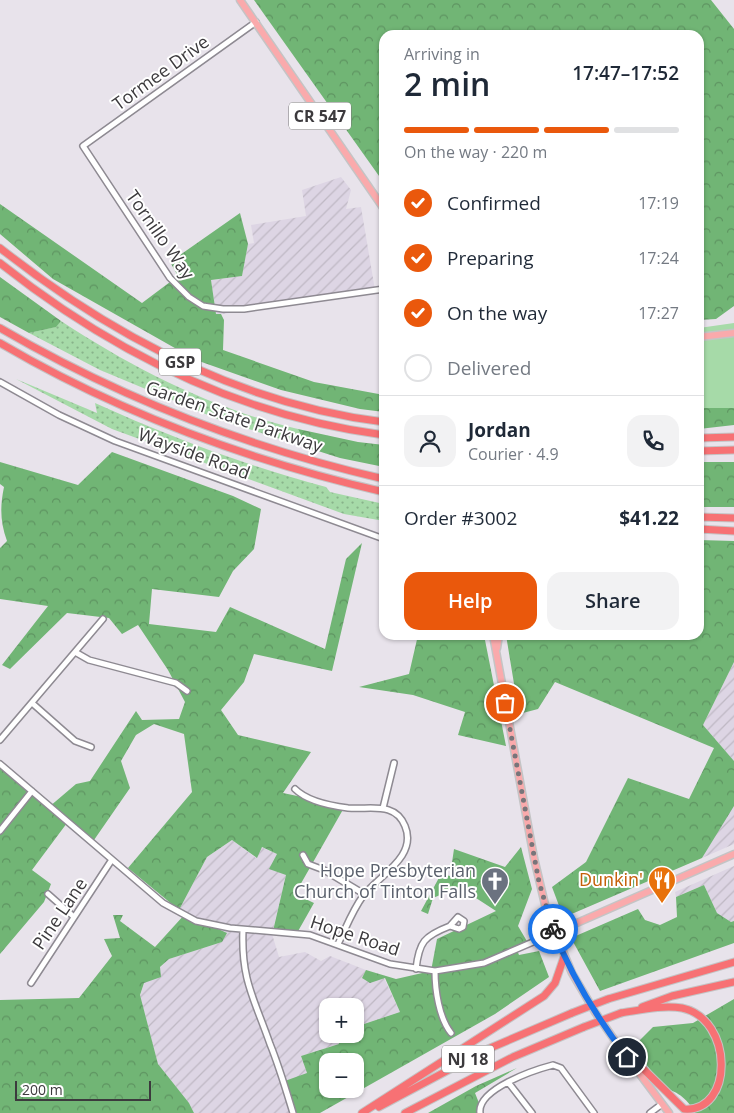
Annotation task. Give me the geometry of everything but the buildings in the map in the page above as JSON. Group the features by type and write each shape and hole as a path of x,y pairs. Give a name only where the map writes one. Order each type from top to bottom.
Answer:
{"highway":[{"name":"Garden State Parkway","path":"0,248 73,303 132,338 178,362 269,397 327,412 379,421"},
{"name":"Garden State Parkway","path":"0,263 88,327 139,356 189,380 237,399 294,417 379,434"},
{"name":"Garden State Parkway","path":"0,328 102,383 196,423 295,456 379,478"},
{"name":"Garden State Parkway","path":"0,343 103,396 191,434 302,471 379,491"},
{"path":"704,438 734,437"},
{"path":"704,451 734,450"},
{"path":"704,516 734,518"},
{"path":"704,529 734,531"},
{"path":"362,1113 544,996 555,984 564,956"},
{"name":"NJ 18","path":"368,1113 475,1056 572,1013 608,999 734,962"},
{"name":"NJ 18","path":"405,1113 513,1057 584,1027 672,996 734,982"},
{"path":"624,1013 668,1007 689,1010 709,1020 723,1035"},
{"path":"616,1042 679,1106 694,1111 711,1108"}],"main road":[{"name":"CR 547","path":"240,0 379,202"},
{"path":"704,337 734,333"},
{"path":"494,640 534,858 554,932 564,956 594,1012 669,1113"},
{"path":"496,651 498,640"},
{"name":"Hope Road","path":"554,932 734,854"}],"street":[{"name":"Tormee Drive","path":"83,146 256,22"},
{"name":"Tornillo Way","path":"83,146 170,278 189,297 202,306 244,309 379,290"},
{"name":"Wayside Road","path":"0,382 59,415 115,441 379,537"},
{"path":"0,740 103,619"},
{"path":"76,652 89,660 176,683 187,691"},
{"path":"32,703 76,741 91,746"},
{"name":"Hope Road","path":"0,764 111,861 175,911 211,925 244,930 299,933 338,944 390,964 435,971 484,963 554,932"},
{"path":"383,808 394,764"},
{"path":"295,789 305,797 344,807 383,808 396,813 403,820 408,832 407,847 398,862 364,894 338,944"},
{"path":"0,832 32,792"},
{"path":"303,855 308,864 324,870 364,894"},
{"name":"Pine Lane","path":"31,982 111,861"},
{"path":"48,894 74,917"},
{"path":"416,969 419,949 424,940 450,926"},
{"path":"244,930 242,956 246,983 277,1061 292,1113"},
{"path":"435,971 440,1004 446,1025 451,1033"},
{"path":"480,1112 484,1100 508,1082 551,1066 556,1066 594,1113"},
{"path":"508,1082 532,1113"},
{"path":"650,1113 662,1104"}],"shaded area":[{"path":"341,177 351,190 346,209 361,207 375,290 216,315 211,280 242,276 248,244 254,243 251,225 306,216 302,190"},
{"path":"734,662 734,761 703,725"},
{"path":"734,806 734,844 702,858 711,841"},
{"path":"232,840 256,858 261,847 277,854 286,875 272,934 279,957 305,952 321,961 330,956 366,970 362,978 384,978 400,1012 364,1024 364,998 319,998 319,1043 339,1044 301,1056 307,1073 293,1113 194,1113 189,1103 158,1064 140,996 144,983 169,959 222,942 179,910 207,857"},
{"path":"734,866 734,921 731,922 717,913 704,885 676,897 675,892"}],"green space":[{"path":"254,0 711,0 734,29 734,306 716,319 704,320 704,30 379,30 379,176"},
{"path":"0,204 142,303 178,276 170,262 240,213 248,244 242,276 211,280 216,314 221,314 224,320 223,350 314,382 379,394 379,411 360,409 281,390 196,360 53,279 0,234"},
{"path":"0,277 61,321 56,327 29,333 0,317"},
{"path":"61,321 117,355 175,386 266,421 298,429 300,433 296,444 220,420 100,370 29,333 55,327"},
{"path":"734,323 734,408 704,408 704,327"},
{"path":"16,379 97,413 95,403 152,428 238,460 326,487 330,492 379,503 379,520 344,514 112,429"},
{"path":"704,408 734,408 734,425 704,428"},
{"path":"298,429 358,442 379,444 379,466 340,458 296,444 300,433"},
{"path":"112,452 233,496 261,509 254,549 233,571 219,597 152,589 149,624 216,632 230,607 325,649 346,559 362,543 332,671 254,654 244,682 221,710 238,735 311,752 283,793 345,806 295,894 314,903 297,933 273,931 286,875 269,869 277,854 262,847 257,858 232,840 207,857 179,910 128,868 192,792 184,734 154,724 136,735 121,761 130,788 94,840 77,826 67,823 32,870 51,884 44,902 0,954 0,764 49,807 76,784 90,781 136,711 142,720 179,719 185,702 168,670 138,625 122,634 109,618 67,613 10,669 2,665 48,606 0,599 0,548 7,541 2,521 1,507 4,487 0,484 0,462 78,485"},
{"path":"704,462 734,462 734,507 704,507"},
{"path":"704,540 734,541 734,662 703,725 734,761 734,806 702,858 567,916 561,911 552,887 586,862 628,778 689,799 714,748 555,682 538,709 519,714 507,640 704,640"},
{"path":"417,640 485,640 506,746 458,735 465,712 413,695 359,687 409,674"},
{"path":"521,847 532,889 518,926 528,943 517,950 519,955 539,951 549,977 495,1014 364,1088 364,1053 319,1053 319,1098 347,1098 320,1113 293,1113 282,1082 307,1073 301,1056 339,1043 364,1043 364,1024 400,1012 385,978 370,983 362,978 366,970 396,979 431,971 437,939 496,911 459,887 433,898 428,914 421,911 441,874 450,876 454,849 505,867"},
{"path":"704,885 717,913 731,922 734,921 734,943 600,991 571,938 638,909 645,920 660,925 677,917 676,897"},
{"path":"185,914 227,933 222,942 169,959 160,967 161,977 144,983 140,995 158,1064 189,1103 194,1113 0,1113 0,1000 79,998 112,956 104,939 120,938 113,915 123,915 120,921 155,947"},
{"path":"734,999 734,1113 695,1113 683,1097 665,1089 630,1043 636,1044 653,1027 693,1023"},
{"path":"517,1068 475,1093 483,1113 428,1113 476,1086"}],"way so far":[{"path":"505,703 539,882 553,929"}],"place":[{"name":"Dunkin'","path":"662,904"},
{"name":"Hope Presbyterian Church of Tinton Falls","path":"495,905"}],"route":[{"path":"553,929 583,993 594,1012 627,1057"}]}
